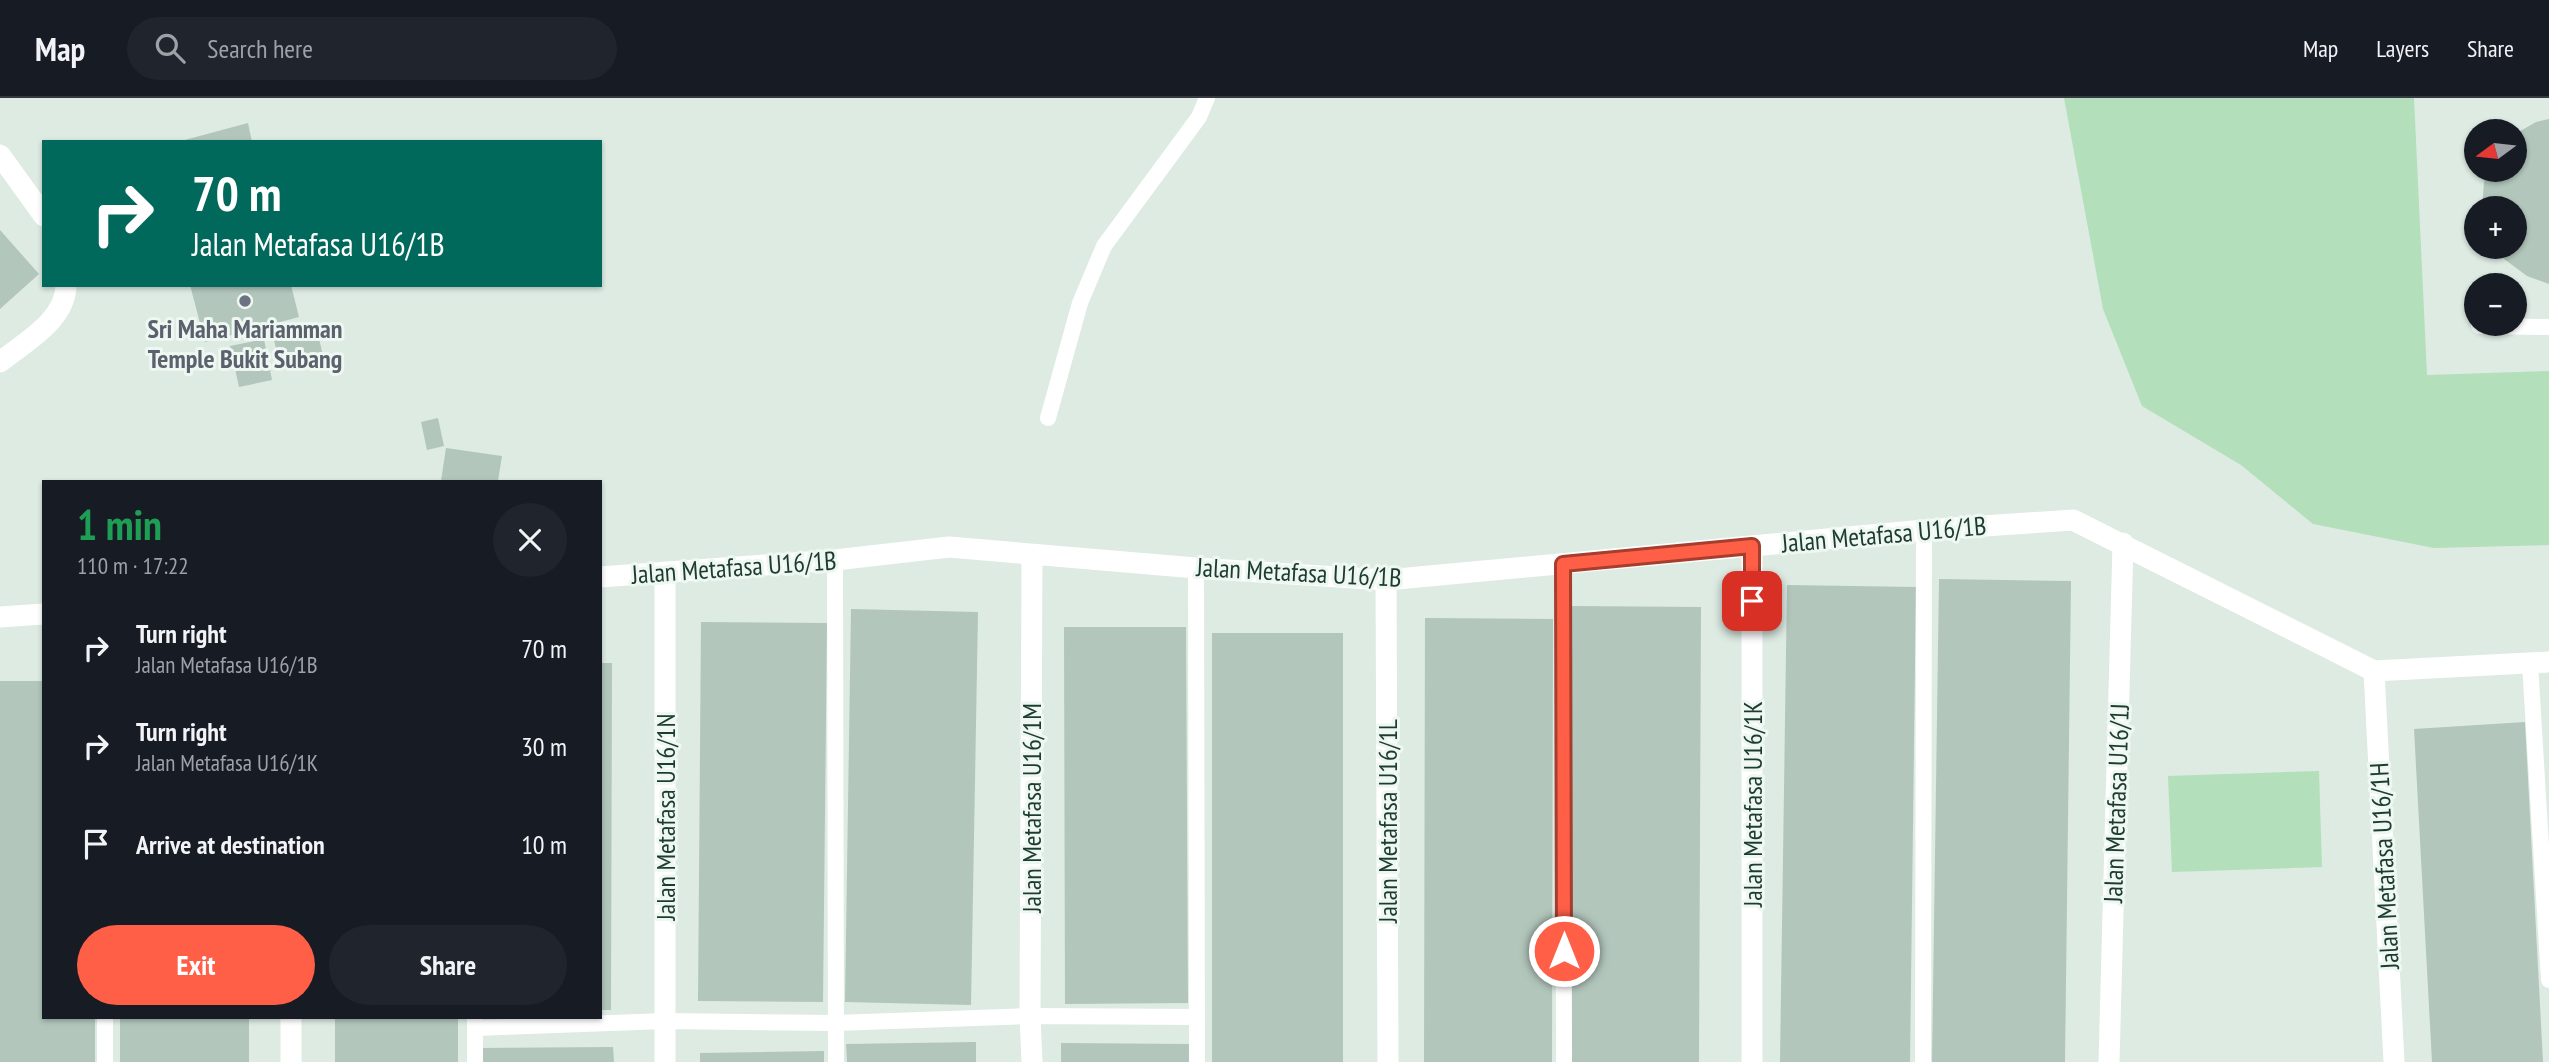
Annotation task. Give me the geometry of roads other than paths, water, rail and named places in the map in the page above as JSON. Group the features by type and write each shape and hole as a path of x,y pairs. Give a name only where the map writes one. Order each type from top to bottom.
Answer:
{"street":[{"path":"0,155 42,213"},
{"path":"0,362 52,320 66,297 66,287"},
{"name":"Jalan Metafasa U16/1B","path":"602,578 835,560 949,547 1196,568 1386,580 1924,530 2073,520 2374,671 2539,662"},
{"name":"Jalan Metafasa U16/1J","path":"2109,1062 2123,543"},
{"name":"Jalan Metafasa U16/1K","path":"1752,546 1752,1062"},
{"name":"Jalan Metafasa U16/1M","path":"1032,555 1032,1062"},
{"name":"Jalan Metafasa U16/1N","path":"665,572 665,1062"},
{"name":"Jalan Metafasa U16/1L","path":"1386,580 1388,1062"},
{"path":"0,617 42,614"},
{"name":"Jalan Metafasa U16/1H","path":"2374,671 2394,1062"},
{"path":"291,1019 291,1062"}],"lane":[{"path":"1048,418 1080,303 1104,246 1199,117 1207,98"},
{"path":"2527,327 2549,327"},
{"path":"1923,1062 1924,530"},
{"path":"835,560 836,1062"},
{"path":"1563,564 1564,1062"},
{"path":"1196,568 1197,1062"},
{"path":"2539,662 2549,980"},
{"path":"475,1062 475,1022 836,1023 1030,1016 1196,1017"},
{"path":"105,1019 105,1062"}],"place":[{"name":"Sri Maha Mariamman Temple Bukit Subang","path":"245,301"}]}
